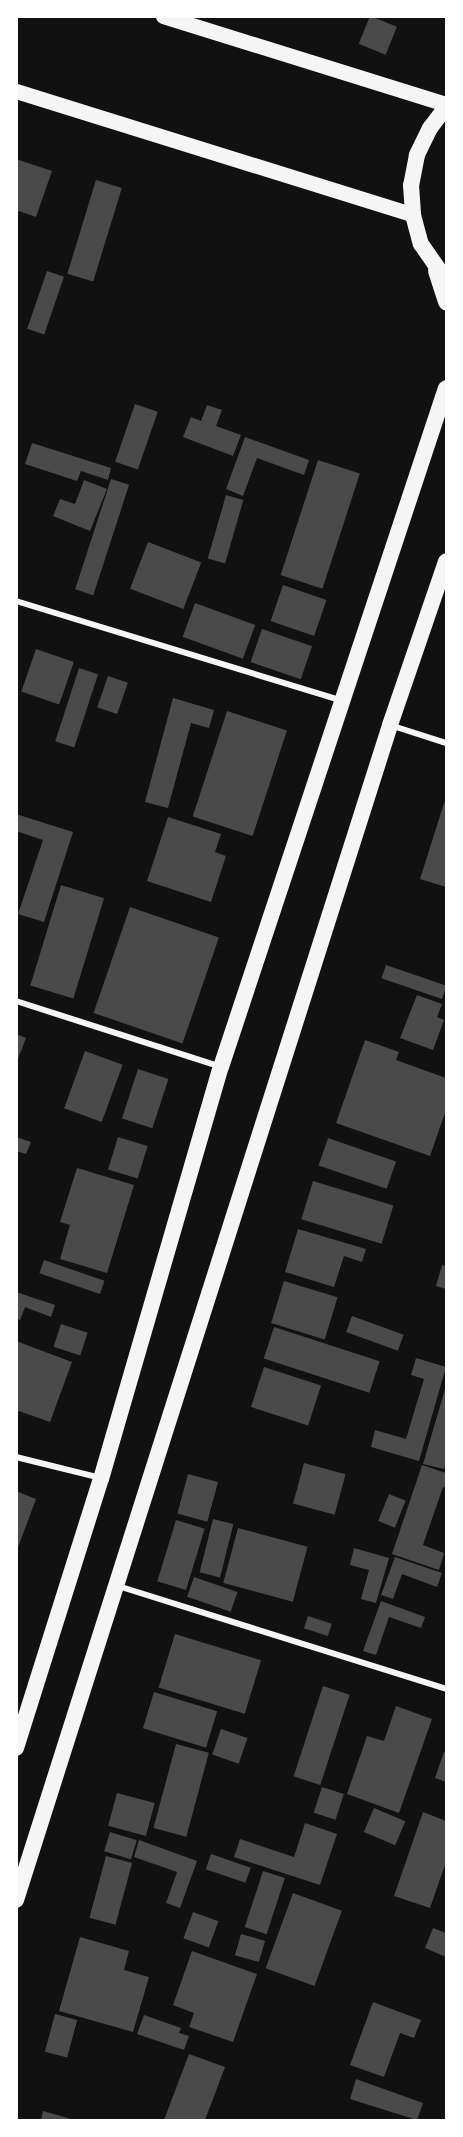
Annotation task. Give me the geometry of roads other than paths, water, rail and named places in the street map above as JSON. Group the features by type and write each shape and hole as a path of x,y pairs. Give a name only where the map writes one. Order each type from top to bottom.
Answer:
{"highway":[{"path":"447,105 430,128 417,155 411,185 413,215 421,244 441,275 447,302"},
{"path":"16,1748 101,1479 221,1067 447,388"},
{"path":"16,1899 390,725 447,561"}],"main road":[{"path":"163,16 447,105"},
{"path":"16,91 413,215"}],"street":[{"path":"16,601 342,701"},
{"path":"390,725 447,743"},
{"path":"16,1000 221,1067"},
{"path":"16,1457 101,1479"},
{"path":"116,1585 447,1689"}]}
